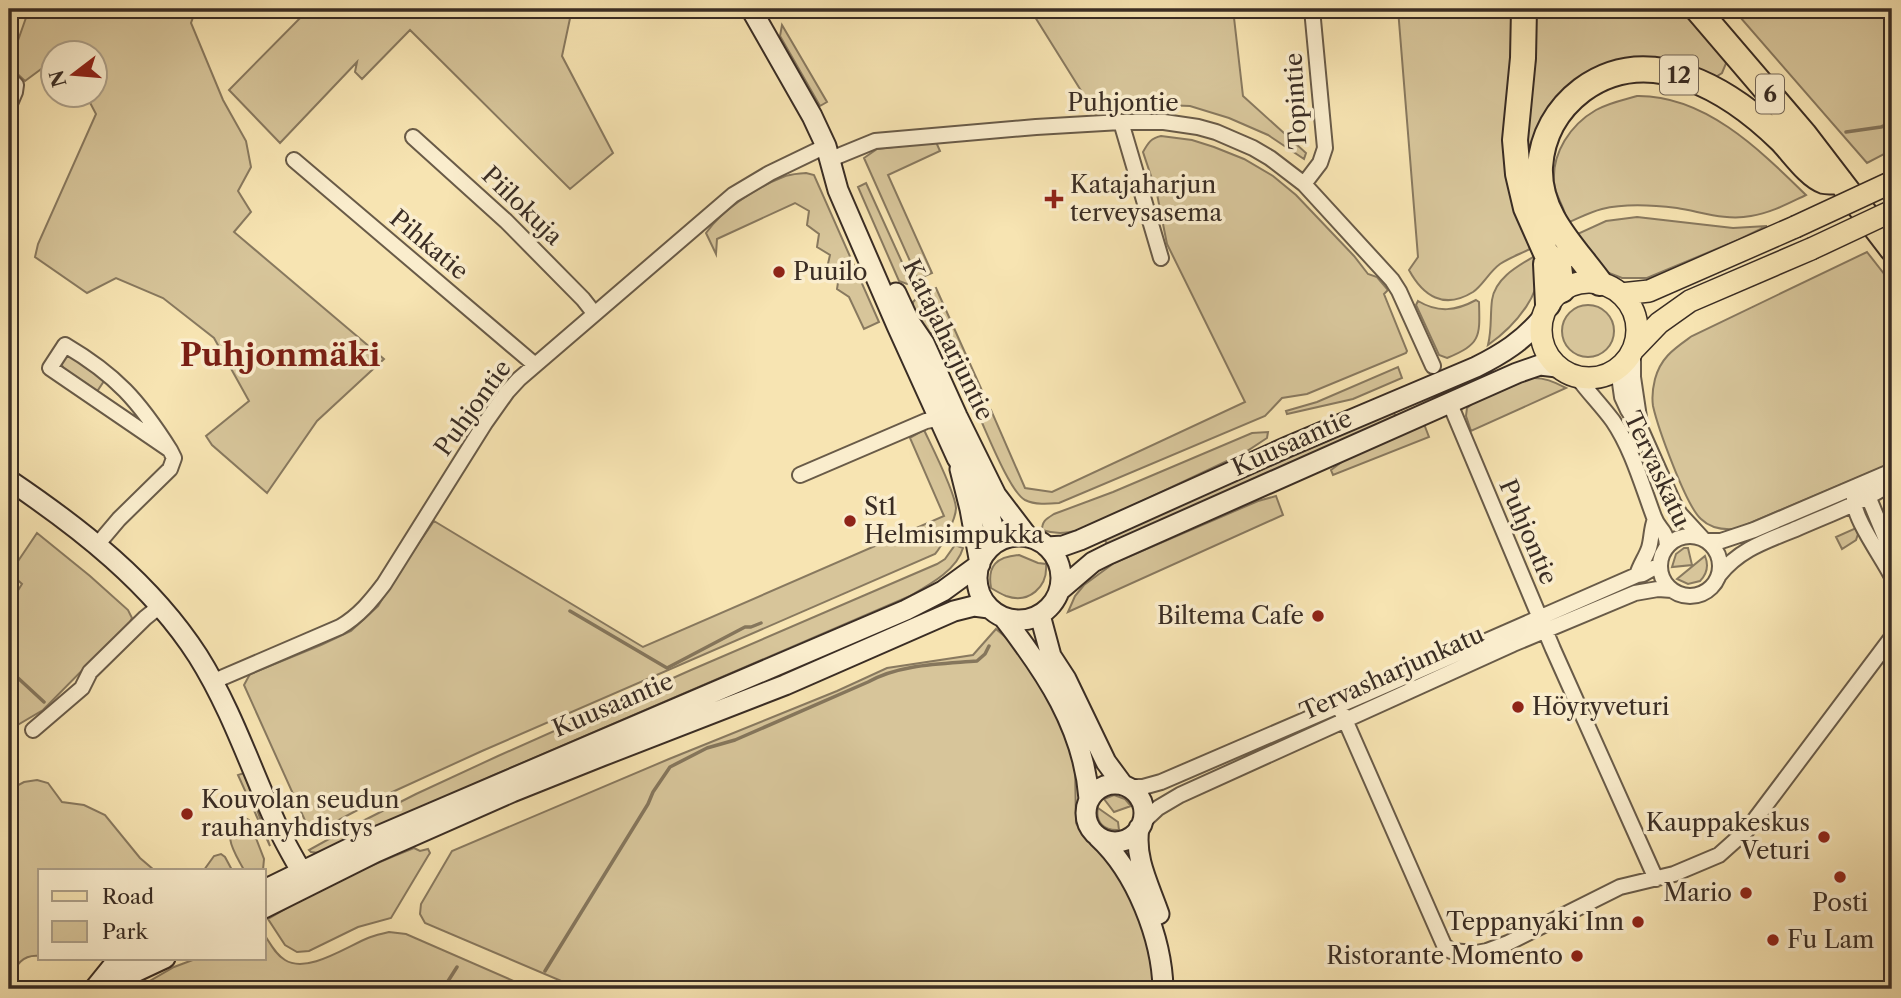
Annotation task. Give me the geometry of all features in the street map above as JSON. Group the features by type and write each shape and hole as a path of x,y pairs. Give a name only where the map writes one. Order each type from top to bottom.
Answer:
{"highway":[{"path":"1524,9 1523,58 1515,140 1518,174 1526,208 1546,253 1551,304"},
{"name":"6","path":"1697,9 1804,134 1889,241"},
{"name":"12","path":"1610,288 1556,226 1546,205 1540,172 1544,142 1557,115 1576,94 1605,76 1619,72 1650,70 1688,77 1713,88 1757,119 1823,181 1840,181"}],"main road":[{"name":"Katajaharjuntie","path":"751,9 812,116 828,153 838,190 948,417 996,495 1028,537"},
{"name":"Katajaharjuntie","path":"828,153 850,185 909,321 924,344 948,417 957,458 989,512 994,530 994,544"},
{"path":"1892,182 1649,291 1580,283 1551,304 1540,331 1542,345 1557,367 1578,378 1599,378 1618,369 1627,361 1633,350 1668,314 1705,293 1811,250 1892,211"},
{"path":"1610,288 1628,301 1636,320 1633,350"},
{"name":"Kuusaantie","path":"1047,547 1063,546 1080,540 1499,356 1529,333 1551,304"},
{"name":"Kuusaantie","path":"1057,595 1093,562 1109,554 1523,370 1540,365 1557,367"},
{"path":"957,458 970,509 979,564"},
{"path":"9,480 97,545 160,606 197,656 212,682 279,831 305,878"},
{"path":"1066,678 1054,625 1060,572 1053,554 1047,547 1028,537 1007,538 994,544 979,564 978,587 982,598 1040,666 1063,707 1085,764 1089,799 1086,815 1091,830 1122,863 1142,902 1162,963 1163,989"},
{"name":"Kuusaantie","path":"266,907 350,848 906,610 943,591 979,564"},
{"path":"996,612 1022,620 1040,615 1057,595"},
{"name":"Kuusaantie","path":"266,889 376,852 512,792 772,690 936,619 974,606 996,612"},
{"path":"1040,615 1051,656 1066,678 1106,762 1126,786 1136,793 1143,808 1137,847 1139,859 1169,943 1174,965 1175,989"},
{"path":"1089,799 1104,786 1126,786"},
{"path":"1097,836 1113,842 1121,841 1129,838 1141,825"},
{"path":"96,989 112,967 126,960"},
{"path":"96,989 161,960"}],"street":[{"name":"Topintie","path":"1304,184 1321,163 1325,149 1312,9"},
{"path":"9,78 16,85 9,107"},
{"name":"Puhjontie","path":"212,682 340,627 359,614 384,584 495,408 507,391 534,364 733,195 770,173 828,153 875,141 1122,122 1180,123 1216,132 1270,158 1304,184 1392,280 1433,366"},
{"path":"1122,122 1161,258"},
{"name":"Piilokuja","path":"413,137 506,220 594,313"},
{"name":"Pihkatie","path":"294,160 534,364"},
{"path":"97,545 119,519 170,469 174,458 170,450 148,415 131,395 109,374 65,345 50,368 170,450"},
{"path":"1633,350 1633,377 1642,432"},
{"name":"Tervaskatu","path":"1618,369 1622,397 1642,432 1679,514 1705,540"},
{"name":"Tervaskatu","path":"1578,378 1614,422 1621,435 1655,519 1666,535 1667,546"},
{"name":"Puhjontie","path":"1453,411 1545,631 1656,879"},
{"path":"800,475 926,421 948,417"},
{"path":"1892,471 1754,530 1721,541 1693,536 1674,540 1661,555 1661,575 1672,590 1690,596 1699,594 1708,590 1726,566 1743,551 1853,504 1892,483"},
{"path":"1855,486 1868,496 1892,554"},
{"path":"1855,486 1853,504 1892,577"},
{"path":"1637,575 1651,541 1655,519"},
{"path":"1705,540 1718,556 1719,575"},
{"name":"Tervasharjunkatu","path":"1126,786 1143,787 1161,782 1659,565"},
{"name":"Tervasharjunkatu","path":"1141,825 1158,808 1180,795 1513,644 1635,593 1658,589 1672,590"},
{"path":"33,730 82,688 90,672 160,606"},
{"path":"1339,706 1444,945 1451,951 1476,953 1508,943 1620,887 1681,871 1719,855 1747,830 1892,636"}],"green space":[{"path":"23,9 196,9 191,23 223,100 246,141 251,167 238,191 251,212 234,232 384,359 317,421 267,493 212,445 206,436 249,401 214,338 163,298 116,278 87,293 35,257 38,244 96,114 93,108 108,108 108,38 38,38 38,71 25,81 9,66 28,12"},
{"path":"309,9 572,9 562,56 613,153 570,189 410,30 362,79 355,72 357,62 280,143 229,90"},
{"path":"1030,9 1233,9 1243,96 1306,153 1304,159 1268,135 1229,118 1190,106 1090,105"},
{"path":"1398,9 1517,9 1511,194 1530,249 1500,264 1473,292 1453,300 1435,298 1421,287 1409,270 1418,257"},
{"path":"1536,9 1680,9 1727,61 1722,73 1714,78 1612,67 1525,171 1526,117 1536,58"},
{"path":"1733,9 1892,9 1892,150 1867,163"},
{"path":"782,25 827,102 820,106 780,36"},
{"path":"1637,96 1662,98 1708,115 1730,128 1770,160 1806,195 1773,210 1742,217 1630,205 1602,209 1567,223 1554,182 1556,161 1564,141 1578,124 1596,110"},
{"path":"1161,136 1192,140 1244,159 1273,176 1296,195 1368,274 1377,277 1388,290 1384,294 1407,351 1307,394 1282,398 1265,416 1059,503 1029,502 1019,495 1013,486 979,416 991,410 1025,488 1052,492 1245,402 1167,244 1157,194 1143,152 1150,141"},
{"path":"936,142 940,151 888,175 932,273 918,279 864,158 877,149"},
{"path":"806,173 814,175 879,322 864,329 849,297 837,289 839,276 827,268 830,255 817,247 819,234 807,225 809,211 795,203 717,239 716,254 706,233 731,207 752,193 786,176"},
{"path":"866,183 911,282 907,284 899,281 858,187"},
{"path":"1637,217 1733,228 1767,226 1647,278 1622,278 1609,273 1597,265 1573,236 1606,221"},
{"path":"1867,252 1892,284 1892,463 1736,529 1722,529 1709,524 1701,519 1688,499 1656,417 1653,393 1661,365 1692,336"},
{"path":"1533,257 1537,282 1533,294 1517,318 1488,345 1492,300 1497,286 1507,274"},
{"path":"936,288 984,395 973,400 924,293"},
{"path":"917,298 934,332 927,335 913,310 913,302"},
{"path":"1476,300 1479,302 1479,314 1476,338 1458,353 1447,358 1439,355 1416,305 1418,301 1447,309"},
{"path":"1588,305 1598,307 1606,313 1612,321 1612,341 1606,349 1598,355 1588,357 1578,355 1570,349 1564,341 1562,331 1564,321 1570,313 1578,307"},
{"path":"66,356 106,378 96,393 65,372 61,363"},
{"path":"1398,367 1402,378 1353,399 1287,414 1286,411 1317,402"},
{"path":"1531,378 1545,379 1566,388 1471,431 1466,416 1467,408"},
{"path":"1393,412 1396,416 1108,545 1104,539"},
{"path":"1424,424 1429,437 1333,475 1331,470 1347,458"},
{"path":"924,430 948,481 956,508 954,519 935,554 482,751 388,794 318,831 307,825 244,685 250,674 351,631 378,606 434,521 643,647 944,516 910,438"},
{"path":"1268,432 1267,438 1244,453 1085,528 1064,533 1042,530 1045,520 1054,514 1252,433"},
{"path":"1276,496 1283,515 1068,612 1075,596 1084,585 1114,563 1258,501"},
{"path":"1856,528 1856,540 1842,549 1836,537"},
{"path":"37,533 128,610 132,618 43,710 9,730 9,605 22,584 10,573"},
{"path":"955,545 963,548 949,570 910,596 492,776 337,847 319,853 309,850 416,794 498,756 937,564 945,559"},
{"path":"1688,548 1692,565 1672,567 1676,554"},
{"path":"1019,555 1046,564 1046,572 1044,580 1035,592 1022,598 1014,598 991,588 990,580 992,568 999,560"},
{"path":"1705,556 1707,570 1700,581 1688,584 1677,579"},
{"path":"932,608 933,610 803,669 670,718"},
{"path":"996,629 1009,640 1051,701 1070,743 1075,765 1076,823 1084,837 1105,853 1142,917 1157,989 580,989 425,923 420,914 421,904 452,851 887,668 973,655"},
{"path":"244,773 270,846 238,775"},
{"path":"37,780 48,783 62,802 84,805 105,815 140,858 153,869 38,869 38,956 24,959 9,981 9,790 24,782"},
{"path":"1114,795 1125,799 1131,806 1114,812 1104,799"},
{"path":"1098,808 1118,822 1119,830 1102,825"},
{"path":"241,816 249,820 264,859 263,869 243,869 231,843 231,829"},
{"path":"414,848 420,851 428,849 430,853 391,918 358,927 309,951 297,952 285,945 268,919 339,880"},
{"path":"221,854 231,869 205,869 214,856"},
{"path":"389,932 406,934 532,989 200,989 196,985 193,989 136,989 174,967 193,960 266,960 266,937 281,958 304,964 326,958 368,938"}],"waterway":[{"path":"1846,132 1892,123"},
{"path":"570,611 667,668 745,627 761,623"},
{"path":"545,971 670,767 707,748 735,740 880,676 921,666 977,661 989,646"},
{"path":"9,675 18,678 44,702"},
{"path":"443,989 457,967"},
{"path":"524,989 526,986 532,989"}],"place":[{"name":"Katajaharjun terveysasema","path":"1054,199"},
{"name":"Puuilo","path":"779,272"},
{"name":"St1 Helmisimpukka","path":"850,521"},
{"name":"Biltema Cafe","path":"1318,616"},
{"name":"Höyryveturi","path":"1518,707"},
{"name":"Kouvolan seudun rauhanyhdistys","path":"187,814"},
{"name":"Kauppakeskus Veturi","path":"1824,837"},
{"name":"Posti","path":"1840,877"},
{"name":"Mario","path":"1746,893"},
{"name":"Teppanyaki Inn","path":"1638,922"},
{"name":"Fu Lam","path":"1773,940"},
{"name":"Ristorante Momento","path":"1577,956"}],"district":[{"name":"Puhjonmäki","path":"280,355"}]}
